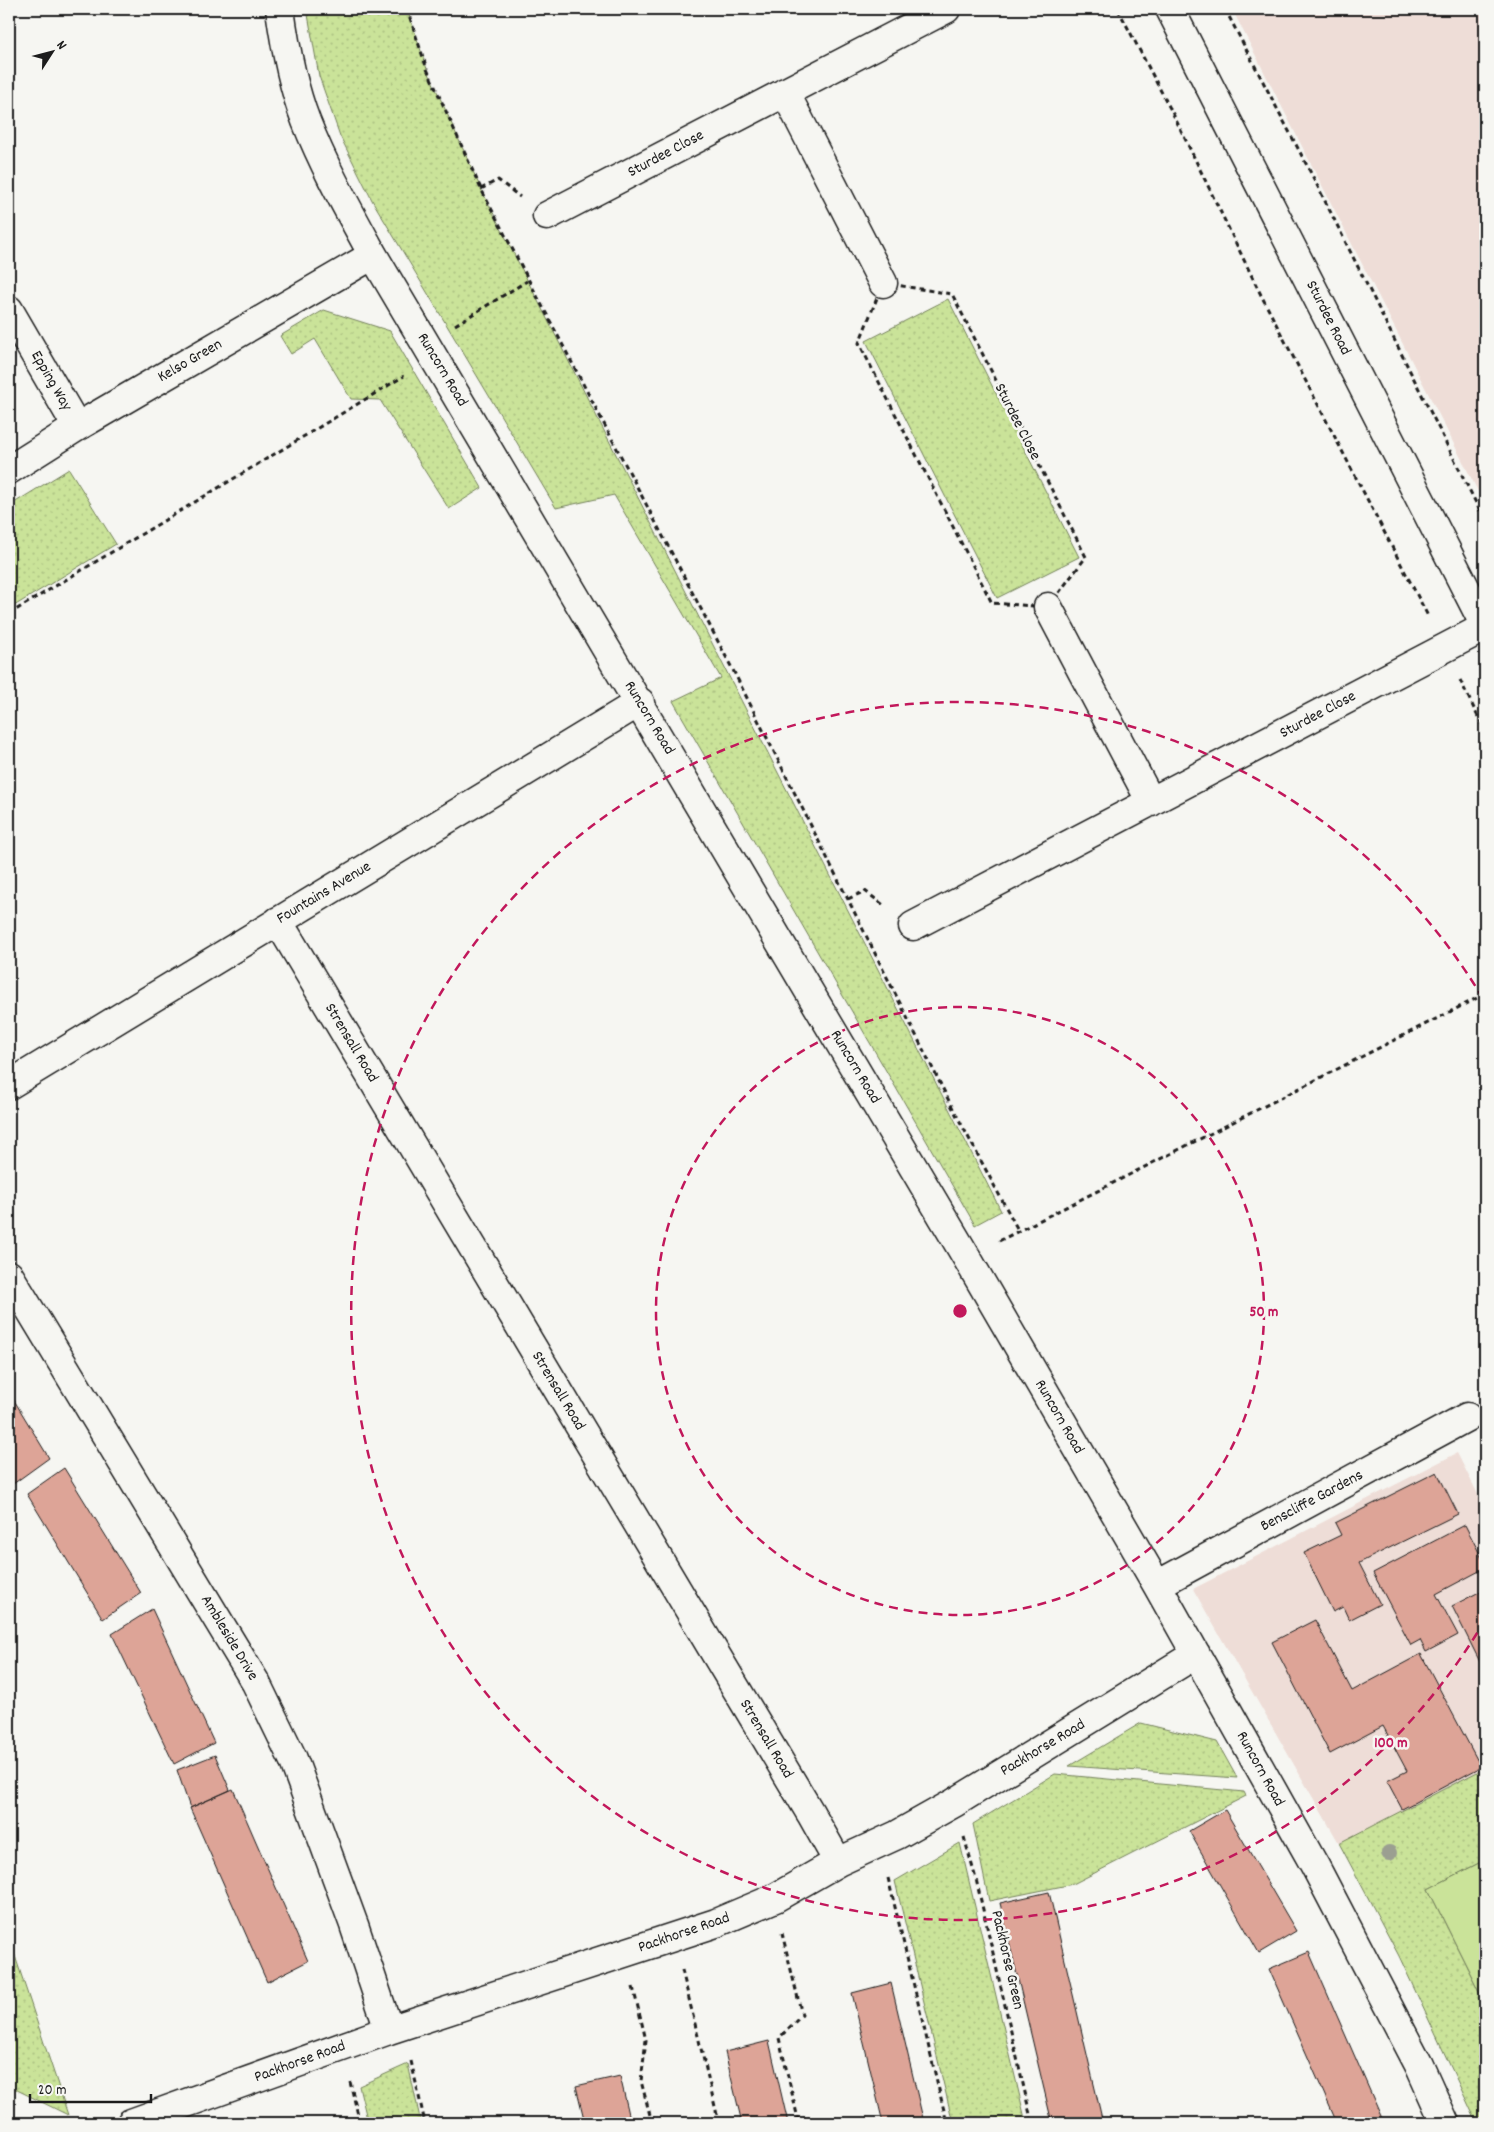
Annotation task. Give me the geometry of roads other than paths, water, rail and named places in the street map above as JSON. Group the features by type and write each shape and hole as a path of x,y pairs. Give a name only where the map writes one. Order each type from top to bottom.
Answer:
{"street":[{"name":"Runcorn Road","path":"280,9 285,51 305,119 335,186 373,254 968,1258 1157,1585 1315,1866 1419,2065 1445,2123"},
{"name":"Sturdee Close","path":"547,216 946,9"},
{"name":"Sturdee Road","path":"1170,9 1485,627"},
{"path":"785,92 883,283"},
{"name":"Kelso Green","path":"9,470 77,427 373,254"},
{"name":"Epping Way","path":"9,310 77,427"},
{"path":"1048,607 1150,802"},
{"name":"Sturdee Close","path":"913,926 1485,627"},
{"name":"Fountains Avenue","path":"9,1085 640,702"},
{"name":"Strensall Road","path":"278,921 838,1862"},
{"name":"Ambleside Drive","path":"9,1275 256,1683 293,1759 354,1925 389,2030"},
{"name":"Benscliffe Gardens","path":"1157,1585 1467,1417"},
{"name":"Packhorse Road","path":"131,2123 389,2030 716,1923 775,1898 838,1862 879,1843 954,1802 1196,1654"}]}
